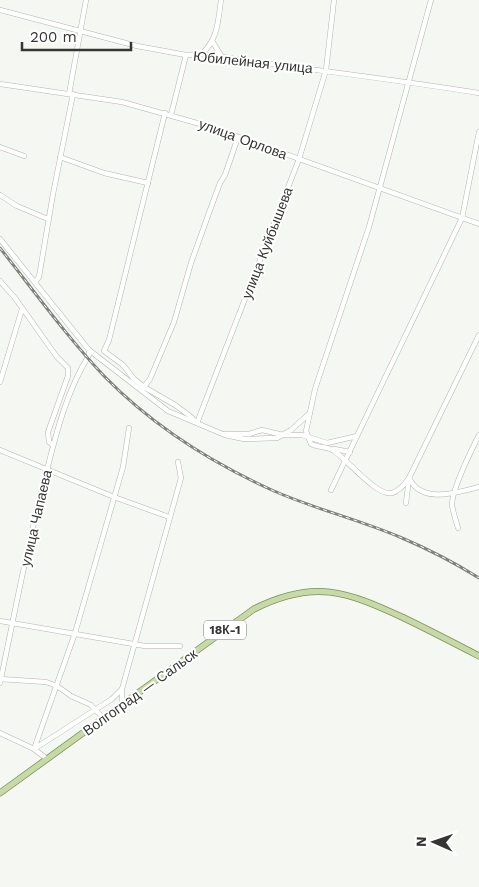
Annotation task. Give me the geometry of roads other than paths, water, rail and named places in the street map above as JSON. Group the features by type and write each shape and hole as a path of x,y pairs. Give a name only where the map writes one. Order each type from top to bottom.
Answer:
{"main road":[{"name":"Волгоград — Сальск","path":"0,793 254,609 272,600 289,595 310,592 343,594 369,601 479,656"}],"street":[{"path":"35,282 39,277 86,0"},
{"path":"202,54 212,41 218,22 221,0"},
{"name":"улица Куйбышева","path":"197,423 299,159 326,70 334,0"},
{"path":"350,452 312,444 307,436 314,388 356,267 380,188 430,0"},
{"name":"Юбилейная улица","path":"0,10 137,46 186,55 202,54 409,81 479,94"},
{"path":"212,41 222,57"},
{"path":"171,115 186,55"},
{"name":"улица Орлова","path":"0,84 122,102 165,113 238,137 479,224"},
{"path":"165,113 109,340 104,351 123,366 142,389 175,405 197,423"},
{"path":"331,490 462,218 479,132"},
{"path":"142,389 150,379 174,322 191,263 238,137"},
{"path":"0,147 24,156"},
{"path":"60,157 104,173 148,183"},
{"path":"0,195 18,206 48,219"},
{"path":"0,239 89,350 142,389 168,411 222,434 244,439 277,438 310,413"},
{"path":"1,283 57,357 68,368 68,376 48,432 49,442 53,445"},
{"path":"0,382 22,309"},
{"path":"406,503 409,478 479,335"},
{"name":"улица Чапаева","path":"0,680 36,510 53,445 63,409 88,357 89,350"},
{"path":"34,749 75,633 123,467 129,428"},
{"path":"222,434 249,434 262,430 283,435 296,434 307,436 326,443 358,436"},
{"path":"458,528 453,508 454,496 467,459 479,435"},
{"path":"331,449 346,460 371,484 385,493 392,493 409,478"},
{"path":"0,450 114,497 169,517"},
{"path":"122,705 122,690 133,644 181,478 178,462"},
{"path":"409,478 414,486 437,495 454,496 479,487"},
{"path":"0,621 153,647 180,646"},
{"path":"0,680 46,682 57,686 95,708 103,718"},
{"path":"34,749 95,708 112,699 122,690"},
{"path":"0,733 34,749 47,759"}],"railway":[{"path":"0,248 64,330 105,377 143,412 184,442 228,468 274,491 402,538 441,556 479,578"}]}
